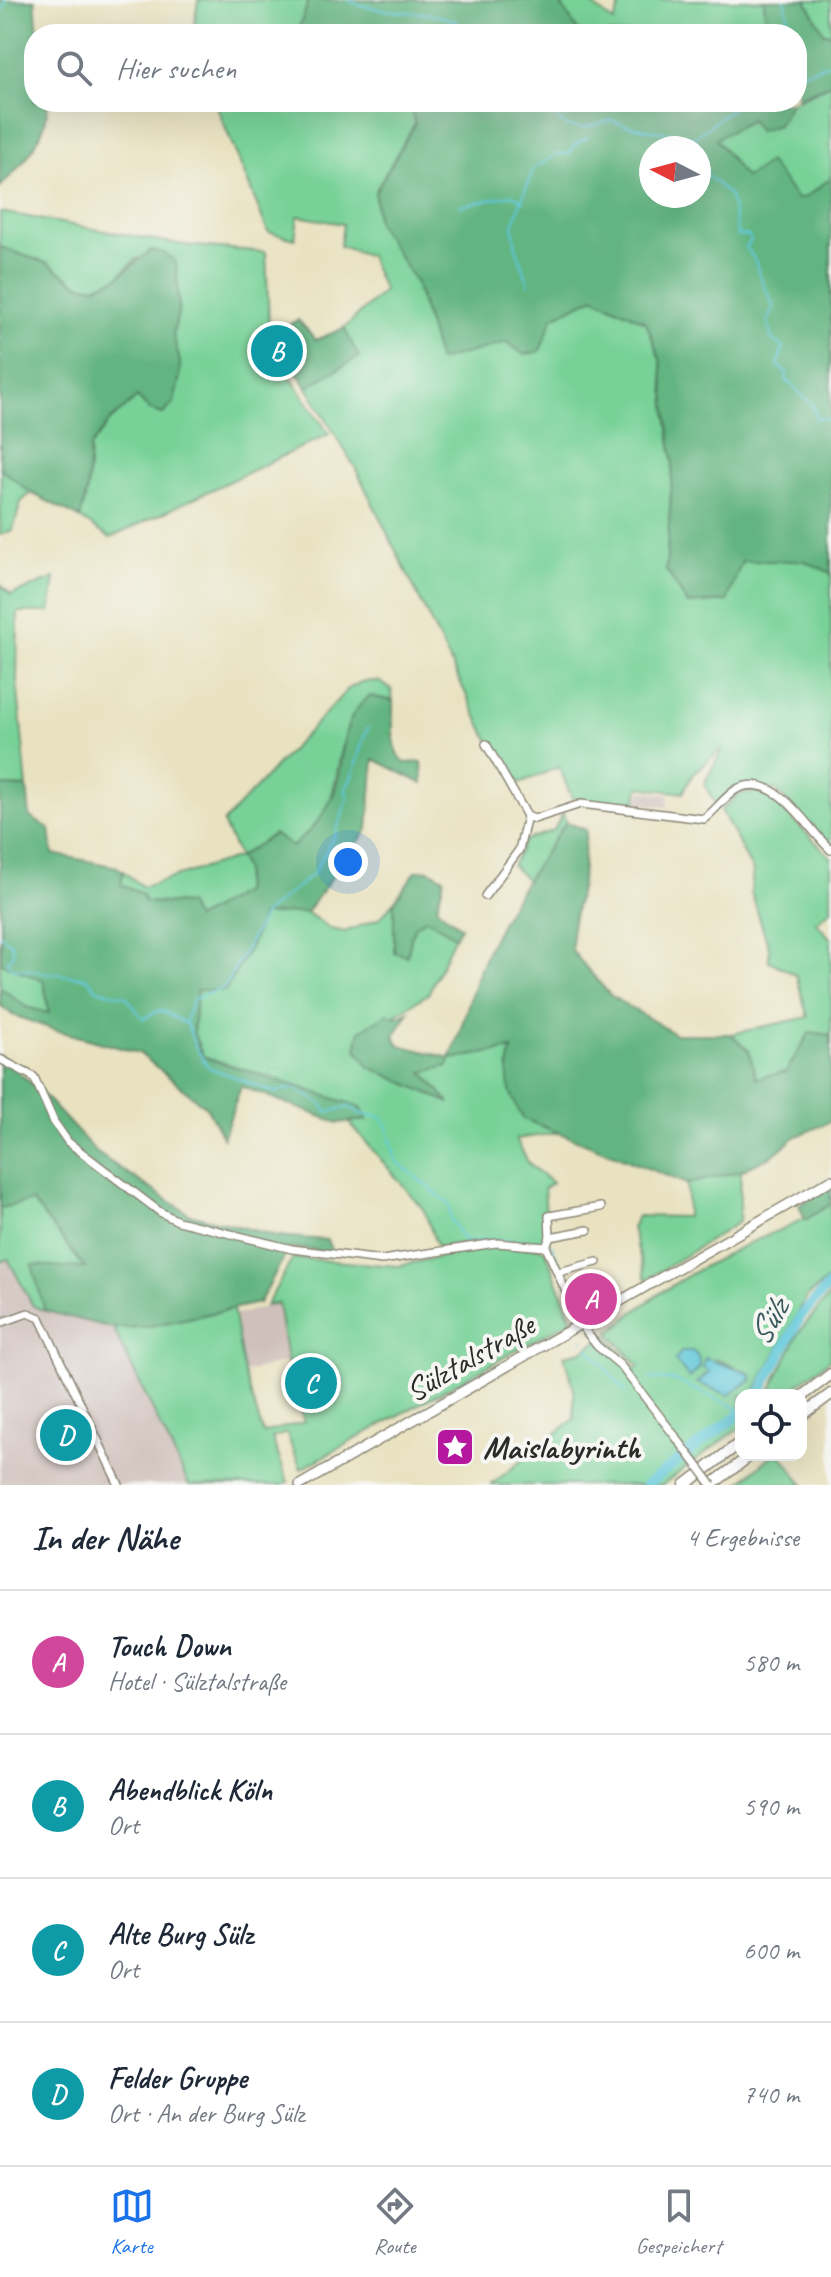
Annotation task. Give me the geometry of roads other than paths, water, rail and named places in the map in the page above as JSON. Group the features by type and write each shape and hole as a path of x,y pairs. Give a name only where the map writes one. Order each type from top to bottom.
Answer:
{"highway":[{"path":"807,1392 831,1374"},
{"path":"807,1412 831,1394"},
{"path":"685,1485 735,1447"},
{"path":"712,1485 743,1461"}],"main road":[{"name":"Sülztalstraße","path":"300,1485 831,1180"}],"street":[{"path":"486,744 527,816 534,819 581,804 704,819 737,789 765,788 793,808 831,850"},
{"path":"485,896 519,850 527,816"},
{"path":"0,1059 34,1077 54,1122 68,1142 160,1212 178,1221 292,1249 382,1260 496,1243 546,1247"},
{"path":"601,1207 549,1216 550,1237 546,1247 581,1325 597,1346 620,1365 712,1485"},
{"path":"550,1237 588,1230"},
{"path":"559,1272 597,1262"},
{"path":"0,1323 28,1313 40,1318 119,1485"}],"water":[{"path":"682,1351 692,1351 698,1356 700,1367 689,1378 675,1360"},
{"path":"705,1358 751,1374 751,1380 729,1395 697,1383 710,1372 703,1368"}],"waterway":[{"path":"0,14 6,0"},
{"path":"348,0 375,8 443,17 458,24"},
{"path":"785,0 789,24"},
{"path":"807,71 831,63"},
{"path":"550,112 566,126 583,128 612,120 683,136"},
{"path":"697,136 727,112"},
{"path":"529,284 516,248 513,225 533,169 557,154 569,154 576,144 588,137"},
{"path":"711,179 730,196 738,236 748,235 751,241 746,247 756,262 774,309 768,320 772,340 783,347 778,366 787,373 786,380 813,405 816,418 831,419"},
{"path":"460,206 512,195 524,201"},
{"path":"185,1023 193,999 224,988 265,913 313,874 335,835 348,797 345,790 368,728"},
{"path":"0,935 12,944 13,955 7,961 11,968 87,978 97,990 126,996 143,1019 160,1010 187,1024 195,1046 208,1067 273,1092 294,1088 322,1104 327,1112 350,1107 361,1114 381,1117 387,1125 396,1161 449,1204 451,1220 465,1242 491,1240"},
{"path":"497,1240 545,1241"},
{"path":"551,1244 560,1265"},
{"path":"564,1276 579,1312"},
{"name":"Sülz","path":"762,1389 801,1316 831,1283"},
{"path":"589,1349 626,1392"},
{"path":"650,1379 674,1380 735,1407"},
{"name":"Sülz","path":"646,1485 735,1418"}],"place":[{"name":"Abendblick Köln","path":"277,351"},
{"name":"Touch Down","path":"591,1299"},
{"name":"Alte Burg Sülz","path":"311,1383"},
{"name":"Felder Gruppe","path":"66,1435"},
{"name":"Maislabyrinth","path":"455,1447"}]}
